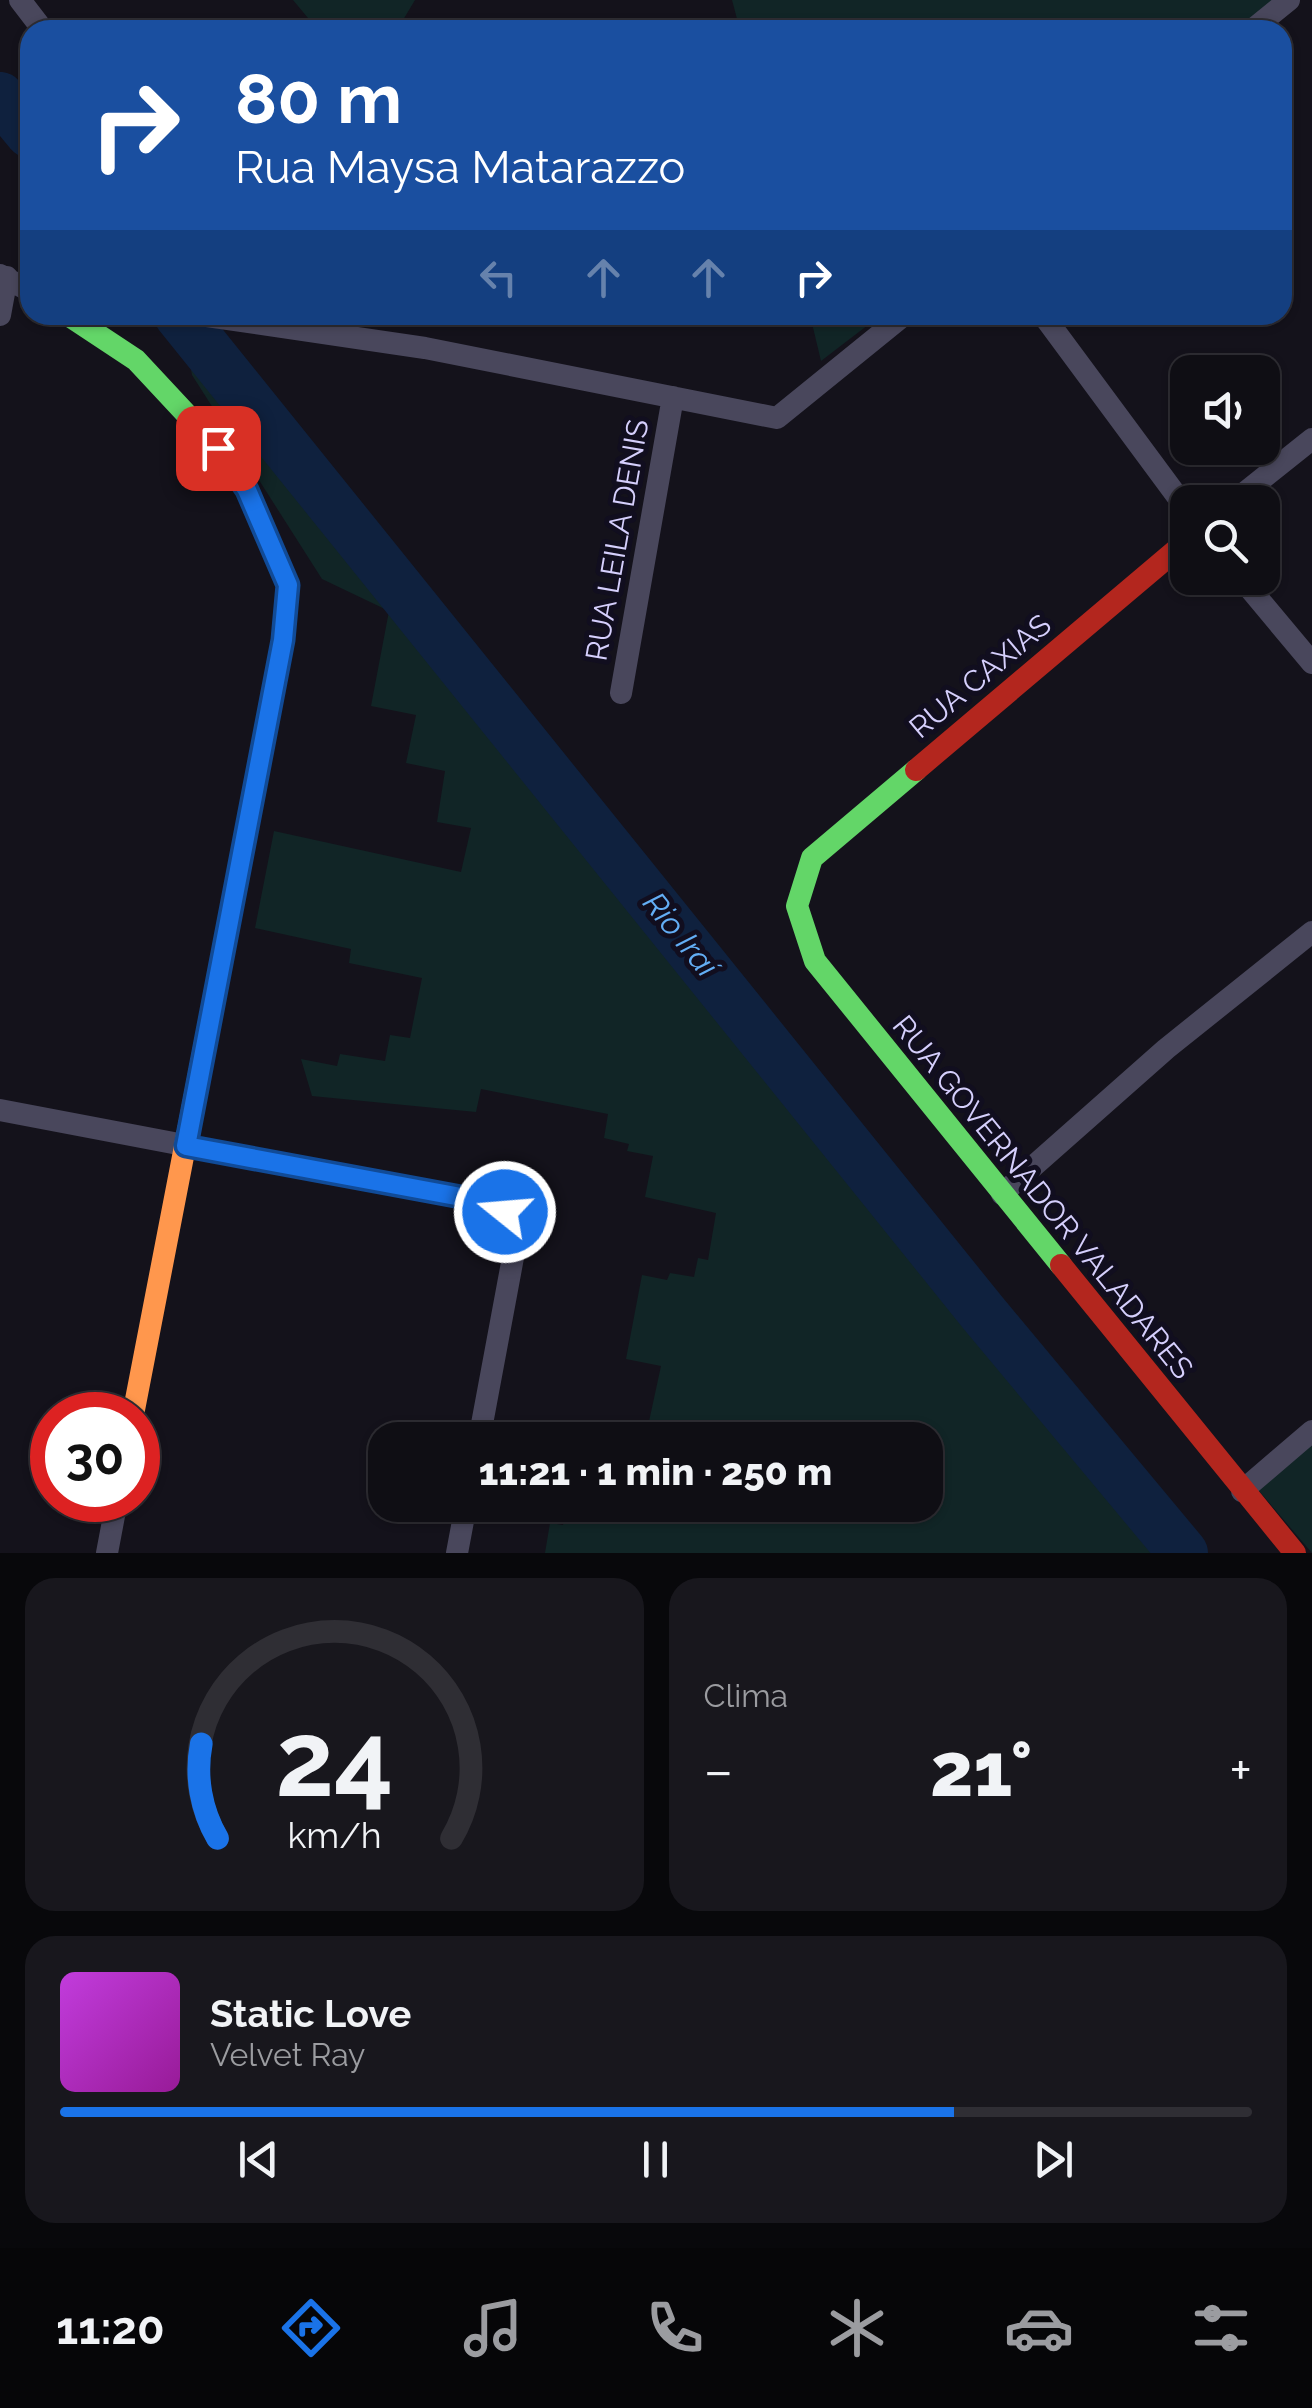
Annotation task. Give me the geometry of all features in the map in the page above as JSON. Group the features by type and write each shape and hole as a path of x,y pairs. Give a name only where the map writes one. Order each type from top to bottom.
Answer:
{"street":[{"path":"20,0 35,20"},
{"path":"1264,20 1288,0"},
{"path":"0,315 4,276"},
{"path":"83,325 136,360 218,448 247,490 288,585 283,640 138,1392"},
{"path":"340,326 426,348 777,418 892,325"},
{"path":"1049,325 1170,487"},
{"name":"RUA LEILA DENIS","path":"621,694 673,397"},
{"path":"1255,485 1312,438"},
{"name":"RUA CAXIAS","path":"812,858 1170,555"},
{"path":"1255,595 1312,663"},
{"name":"RUA GOVERNADOR VALADARES","path":"812,858 797,906 815,961 1295,1553"},
{"path":"1002,1194 1166,1049 1312,932"},
{"path":"0,1110 488,1202 505,1212 515,1227 510,1274 482,1422"},
{"path":"1242,1491 1312,1431"},
{"path":"107,1553 113,1522"},
{"path":"457,1553 463,1522"}],"green space":[{"path":"293,0 415,0 403,20 310,20"},
{"path":"732,0 1274,0 1249,20 737,20"},
{"path":"812,325 868,325 821,361"},
{"path":"186,340 209,344 613,871 1166,1553 545,1553 550,1523 943,1522 943,1422 649,1422 661,1366 626,1359 642,1275 667,1280 670,1273 694,1277 698,1258 708,1260 716,1213 645,1197 653,1156 627,1151 629,1144 604,1138 608,1114 481,1089 476,1112 312,1096 301,1059 337,1066 340,1054 385,1061 390,1035 410,1038 422,978 349,963 351,949 255,928 274,831 461,872 471,828 437,822 445,771 406,763 416,715 371,706 389,611 322,579 192,375"},
{"path":"1312,1437 1312,1553 1254,1485"}],"waterway":[{"name":"Rio Iraí","path":"0,97 20,121"},
{"name":"Rio Iraí","path":"187,325 983,1313 1183,1553"}],"traffic: fast":[{"path":"83,325 136,360 218,448 247,490 288,585 283,641 246,831"},
{"path":"916,770 812,858 797,906 815,961 1061,1265"}],"traffic: slow":[{"path":"137,1392 246,831"}],"traffic: jam":[{"path":"916,770 1170,555"},
{"path":"1061,1265 1295,1553"}],"route":[{"path":"218,448 247,490 271,538 288,585 283,640 186,1146 488,1202 505,1212"}]}
